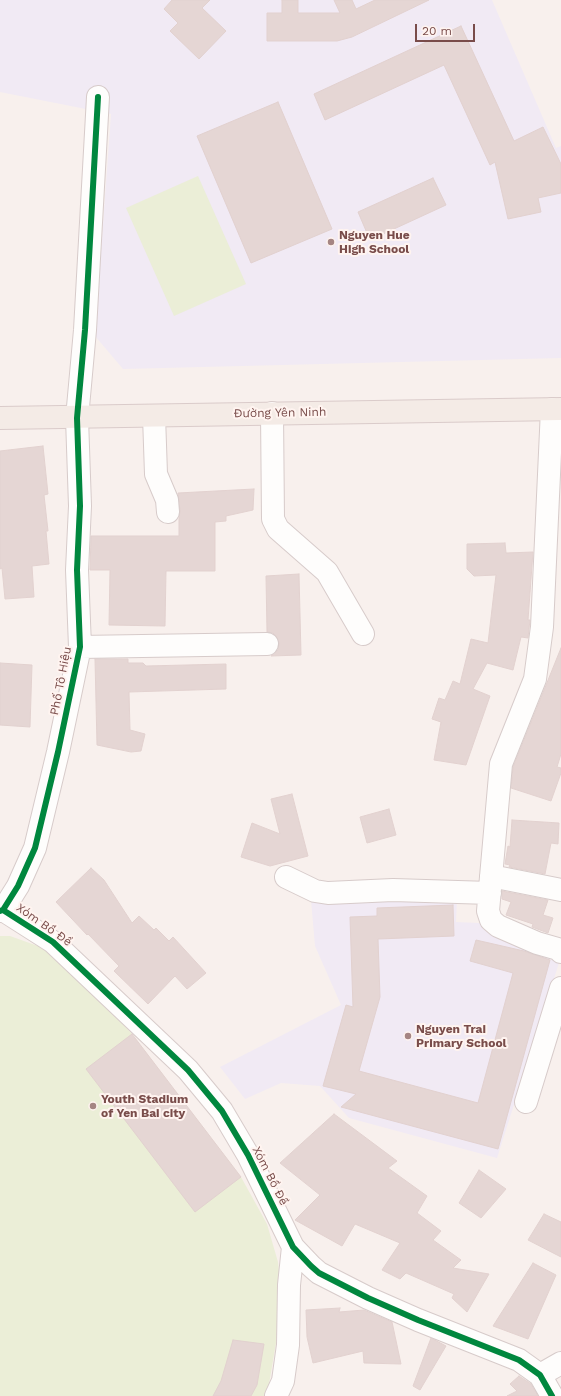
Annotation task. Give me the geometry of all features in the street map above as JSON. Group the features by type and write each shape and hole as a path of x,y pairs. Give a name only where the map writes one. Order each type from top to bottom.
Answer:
{"main road":[{"name":"Đường Yên Ninh","path":"0,418 77,418 272,413 556,409"}],"street":[{"name":"Phố Tô Hiệu","path":"2,911 18,886 35,848 58,752 80,647 77,570 80,506 77,418 85,330 98,97"},
{"path":"556,409 542,627 535,679 501,764 496,804 488,911 494,924 537,943 560,950"},
{"path":"272,413 273,519 278,529 327,572 363,634"},
{"path":"154,416 156,474 167,500 168,512"},
{"path":"80,647 267,644"},
{"path":"286,877 315,891 328,893 491,884 561,890"},
{"name":"Xóm Bồ Đề","path":"2,911 53,942 188,1070 222,1111 248,1156 293,1247 311,1266 333,1281 418,1320 519,1360 540,1376 552,1396"},
{"path":"526,1102 561,988"},
{"path":"276,1396 283,1381 288,1345 289,1285 293,1247"},
{"path":"540,1376 561,1363"}],"shaded area":[{"name":"Nguyen Hue High School","path":"0,0 492,0 556,148 561,146 561,358 123,369 95,336 111,114 0,92"},
{"name":"Nguyen Trai Primary School","path":"311,900 457,900 456,922 479,923 559,963 497,1158 349,1118 320,1086 281,1083 245,1099 220,1067 341,1005 315,946"}],"green space":[{"path":"198,176 246,284 174,316 126,208"},
{"name":"Youth Stadium of Yen Bai city","path":"0,936 10,936 49,950 85,982 132,1034 241,1177 267,1224 278,1262 283,1302 268,1390 265,1396 0,1396"}],"building":[{"path":"172,0 210,0 202,8 226,31 199,59 170,31 178,23 164,9"},
{"path":"282,0 298,0 298,13 340,13 334,0 352,0 356,9 375,0 429,0 352,37 337,41 267,41 267,13 282,13"},
{"path":"461,26 514,141 543,127 561,164 561,193 538,198 541,212 508,219 495,162 490,165 444,65 325,120 314,94"},
{"path":"278,102 332,229 251,263 197,136"},
{"path":"433,178 446,205 370,240 358,212"},
{"path":"43,446 48,494 44,495 48,531 46,531 49,564 32,566 34,597 5,599 2,568 0,569 0,451"},
{"path":"254,489 253,510 226,516 226,521 215,522 215,571 166,571 165,626 109,625 110,570 90,570 91,536 179,536 180,511 178,493"},
{"path":"505,543 506,553 533,552 528,638 521,637 513,670 487,663 473,689 490,696 466,765 434,760 441,722 432,719 439,698 445,700 453,681 460,684 471,639 488,643 496,575 474,576 467,569 467,544"},
{"path":"299,574 301,655 271,656 278,650 279,643 277,637 273,633 267,632 266,576"},
{"path":"561,648 561,754 557,767 561,768 561,773 551,801 511,788 513,767"},
{"path":"95,659 128,659 128,663 143,663 146,666 226,664 226,689 129,692 130,730 145,734 141,751 131,752 97,745"},
{"path":"0,663 32,665 30,727 0,725"},
{"path":"292,794 308,856 270,866 241,857 252,823 280,834 271,799"},
{"path":"389,809 396,835 367,843 360,817"},
{"path":"512,820 559,823 558,844 551,843 545,874 509,867 510,865 505,864 508,846 510,847"},
{"path":"91,868 104,880 132,923 139,916 154,930 156,928 169,941 173,937 206,973 187,989 175,976 148,1004 114,971 119,966 56,902"},
{"path":"502,891 548,900 543,915 553,918 548,933 532,927 533,924 506,915 511,902 502,899"},
{"path":"453,905 454,936 378,939 380,997 359,1071 478,1103 513,973 470,961 476,940 524,951 550,960 498,1149 341,1107 356,1094 323,1086 346,1005 353,1007 350,917 377,916 377,908"},
{"path":"132,1034 241,1177 195,1212 86,1069"},
{"path":"334,1114 397,1161 388,1168 427,1196 417,1213 441,1231 433,1240 461,1260 453,1268 489,1274 467,1312 452,1298 454,1294 406,1273 400,1279 382,1270 400,1243 355,1224 342,1246 295,1220 320,1195 280,1163"},
{"path":"479,1170 506,1189 481,1218 459,1203"},
{"path":"544,1214 561,1222 561,1257 528,1240"},
{"path":"533,1263 556,1275 528,1339 493,1326"},
{"path":"340,1308 339,1312 364,1310 392,1322 401,1364 364,1363 363,1351 313,1363 307,1337 306,1310"},
{"path":"431,1338 446,1346 420,1390 413,1386"},
{"path":"233,1340 264,1344 257,1385 251,1396 213,1396 221,1381"},
{"path":"519,1376 531,1384 538,1396 507,1396 517,1391 510,1384"}],"cycle path":[{"path":"0,911 3,910 18,886 35,848 58,752 80,647 77,570 80,506 77,418 85,330 98,97"},
{"path":"3,910 53,942 188,1070 222,1111 248,1155 293,1247 311,1266 319,1273 368,1298 418,1320 519,1360 540,1375 552,1396"}],"place":[{"name":"Nguyen Hue High School","path":"331,242"},
{"name":"Nguyen Trai Primary School","path":"408,1036"},
{"name":"Youth Stadium of Yen Bai city","path":"93,1106"}]}
